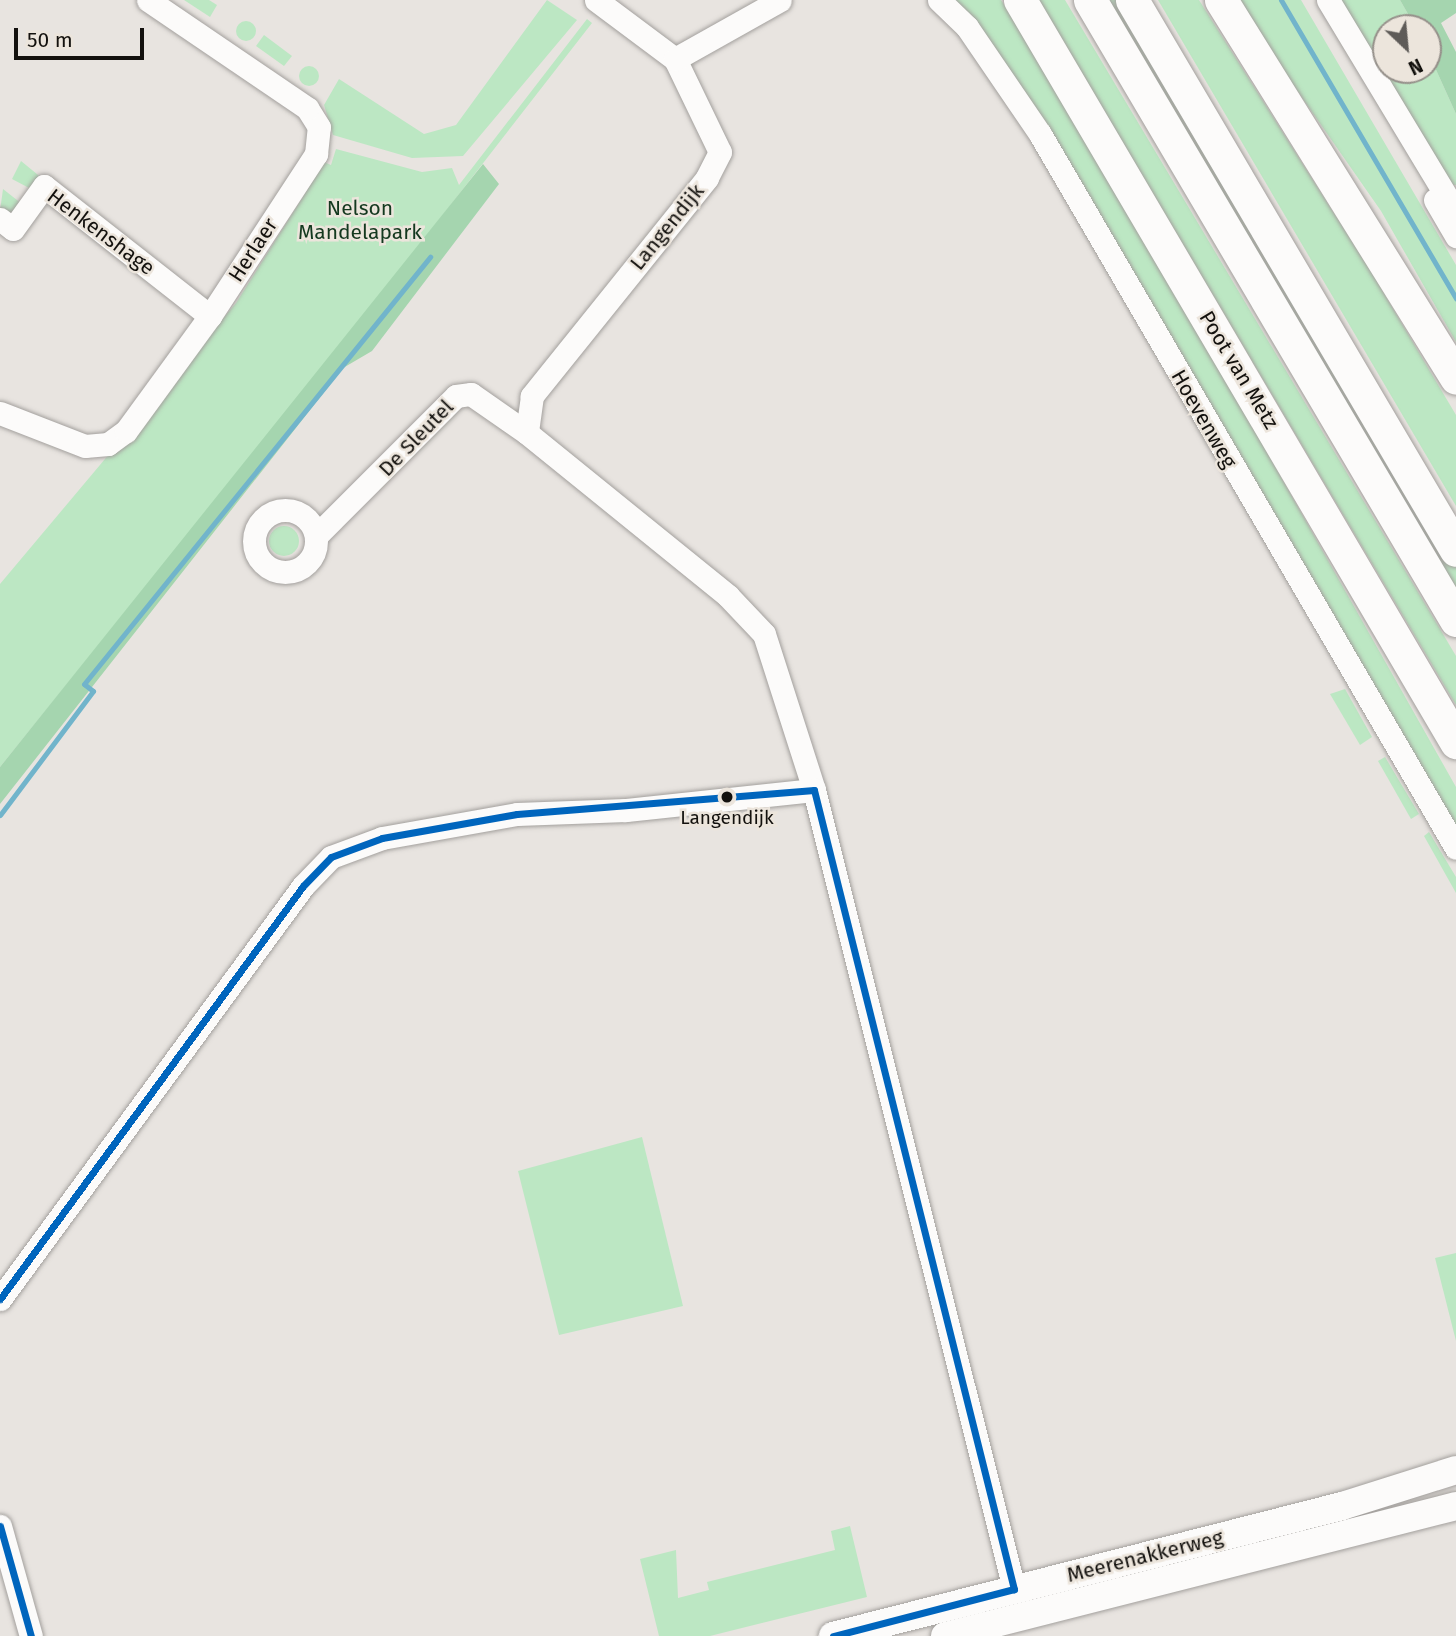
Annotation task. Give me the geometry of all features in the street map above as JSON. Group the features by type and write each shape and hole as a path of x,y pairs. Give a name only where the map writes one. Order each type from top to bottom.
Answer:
{"highway":[{"name":"Poot van Metz","path":"1020,0 1456,742"},
{"path":"1090,0 1456,620"},
{"path":"1132,0 1456,550"},
{"path":"1221,0 1456,378"}],"main road":[{"name":"Meerenakkerweg","path":"833,1636 1342,1506 1456,1470"},
{"name":"Meerenakkerweg","path":"944,1636 1456,1506"}],"street":[{"name":"Herlaer","path":"0,414 85,446 108,444 126,430 210,316 316,154 319,127 315,116 275,84 148,0"},
{"name":"Langendijk","path":"527,432 532,396 707,178 720,152 675,59 596,0"},
{"path":"675,59 780,0"},
{"name":"Hoevenweg","path":"939,0 967,27 1040,134 1456,848"},
{"path":"1328,0 1402,128 1450,204 1456,236"},
{"name":"Henkenshage","path":"0,219 13,229 44,186 210,316"},
{"name":"De Sleutel","path":"316,536 456,396 471,394 527,432"},
{"path":"527,432 729,596 764,634 814,790 1014,1589"},
{"path":"0,1299 331,857 382,838 517,814 626,810 814,790"},
{"path":"0,1526 31,1636"}],"green space":[{"path":"184,0 209,0 217,5 210,17"},
{"path":"547,0 577,20 463,156 412,158 333,135 324,105 339,79 424,134 456,125"},
{"path":"949,0 1001,0 1072,107 1456,787 1456,825 1018,83"},
{"path":"1038,0 1065,0 1443,634 1456,656 1456,705"},
{"path":"1104,0 1122,0 1456,568 1456,595"},
{"path":"1158,0 1199,0 1373,275 1456,415 1456,506"},
{"path":"1234,0 1301,0 1456,265 1456,342 1381,211"},
{"path":"1337,0 1400,0 1408,14 1372,14 1372,60"},
{"path":"1400,0 1456,0 1456,13 1442,22 1442,14 1408,14"},
{"name":"Nelson Mandelapark","path":"587,19 592,23 355,328 0,767 0,584 236,303 316,176 311,172 319,160 331,165 336,149 422,172 452,168 459,185"},
{"path":"242,21 250,21 256,31 250,41 242,41 236,35 236,27"},
{"path":"1442,25 1456,52 1456,114 1442,83"},
{"path":"264,35 292,56 284,66 256,46"},
{"path":"309,66 316,69 319,76 316,83 309,86 302,83 299,76 302,69"},
{"path":"1442,83 1456,114 1456,185 1445,184 1386,84"},
{"path":"21,161 43,179 31,189 12,179"},
{"path":"483,164 499,184 372,351 343,368 0,804 0,767"},
{"path":"3,189 22,204 10,219 0,211"},
{"path":"284,526 295,530 299,541 295,552 284,556 273,552 269,541 273,530"},
{"path":"1345,689 1372,737 1360,745 1330,694"},
{"path":"1385,757 1419,814 1411,819 1378,761"},
{"path":"1429,832 1456,877 1456,893 1424,836"},
{"path":"642,1137 683,1306 559,1335 518,1171"},
{"path":"1456,1253 1456,1341 1435,1258"},
{"path":"850,1526 867,1597 710,1636 659,1636 640,1559 676,1550 678,1598 709,1590 707,1582 835,1550 831,1531"}],"waterway":[{"path":"1281,0 1456,298"},
{"path":"0,815 93,691 84,684 430,257"}],"transit line":[{"path":"0,1299 303,886 331,857 382,838 517,814 814,790 1014,1589 833,1636"},
{"path":"0,1526 31,1636"}],"place":[{"name":"Langendijk","path":"727,797"}]}
